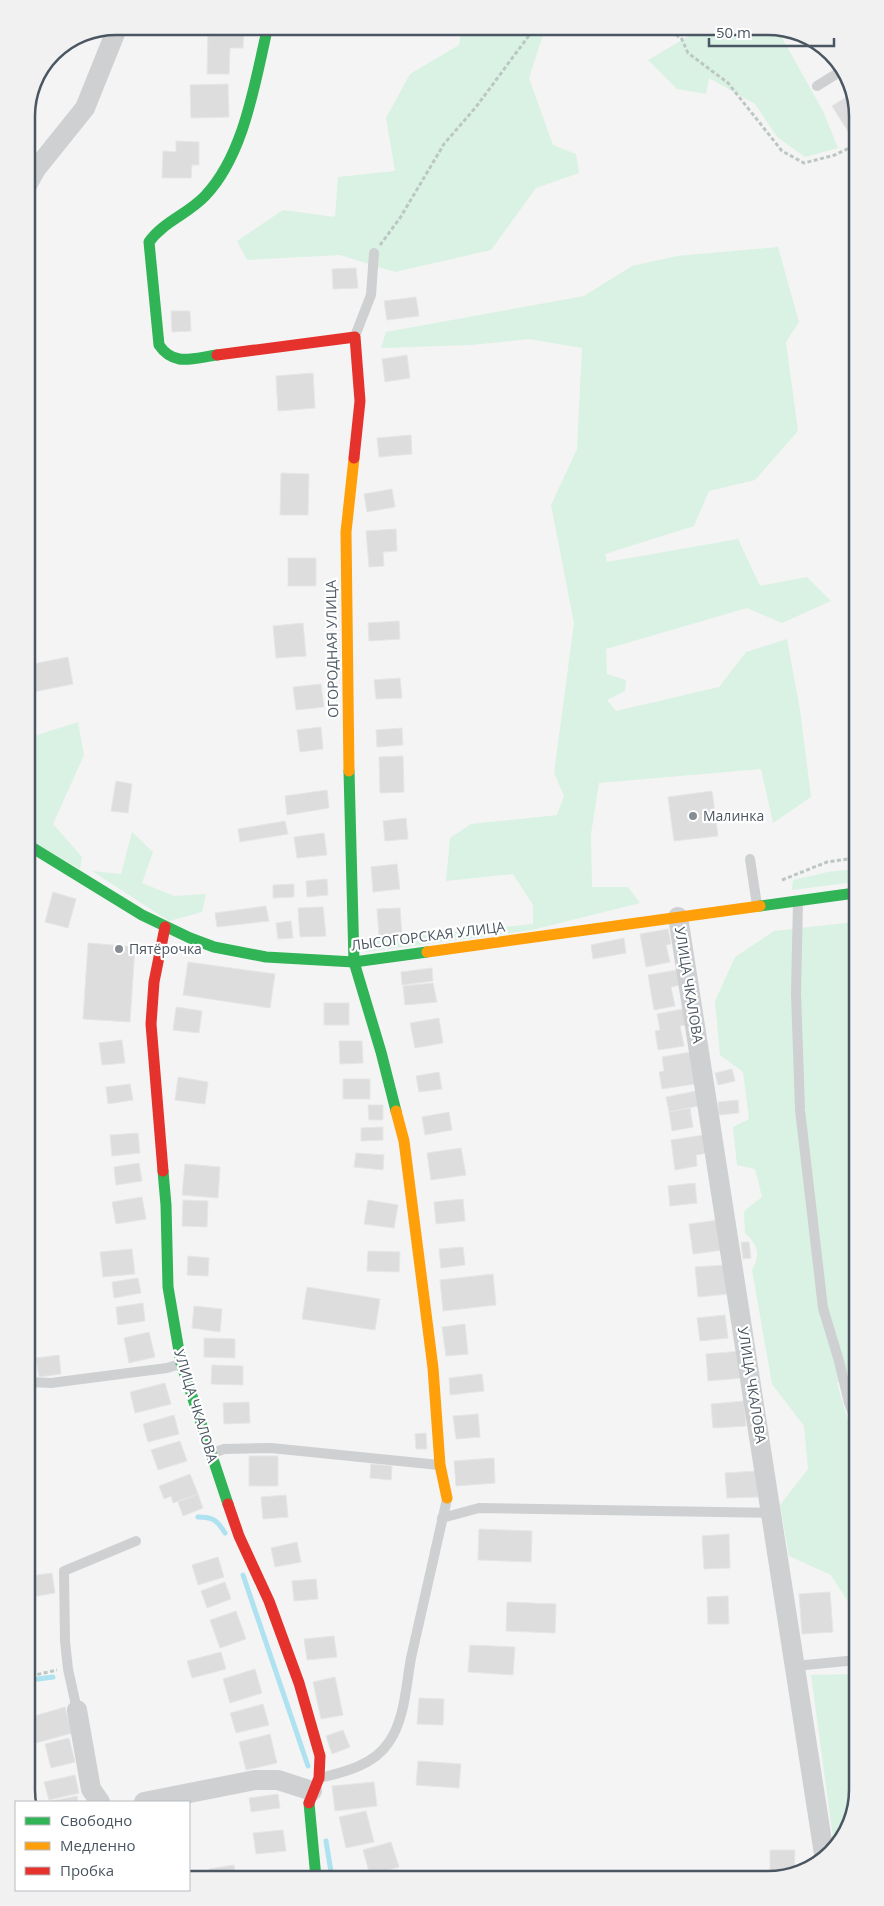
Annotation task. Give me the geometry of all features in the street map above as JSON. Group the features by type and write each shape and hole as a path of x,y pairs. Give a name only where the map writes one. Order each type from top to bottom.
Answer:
{"street":[{"path":"35,171 85,108 114,35"},
{"path":"266,35 244,124 223,173 204,197 155,233 149,242 159,345 166,354 177,360 355,337"},
{"name":"ОГОРОДНАЯ УЛИЦА","path":"355,337 360,401 346,532 350,837 354,962 381,1052 404,1141 433,1368 440,1465 447,1498"},
{"name":"ЛЫСОГОРСКАЯ УЛИЦА","path":"35,849 165,927 214,946 255,955 308,960 354,962 849,894"},
{"name":"УЛИЦА ЧКАЛОВА","path":"678,917 823,1848"},
{"name":"УЛИЦА ЧКАЛОВА","path":"165,927 154,982 151,1024 166,1205 168,1287 181,1363 210,1454 239,1536 269,1601 299,1683 320,1756 316,1784 309,1801 315,1871"},
{"path":"77,1710 91,1789 99,1801"},
{"path":"149,1801 255,1780 278,1780 316,1784"}],"lane":[{"path":"817,86 837,74"},
{"path":"355,337 371,295 374,253"},
{"path":"750,859 757,906"},
{"path":"798,900 796,993 801,1120 823,1308 849,1402"},
{"path":"35,1382 51,1383 167,1368 181,1363"},
{"path":"210,1454 224,1449 272,1448 440,1465"},
{"path":"316,1784 371,1760 389,1743 400,1718 447,1498"},
{"path":"442,1518 479,1508 772,1513"},
{"path":"77,1710 68,1669 64,1617 64,1571 136,1541"},
{"path":"795,1666 849,1661"}],"path":[{"path":"374,253 400,218 444,144 476,107 529,35"},
{"path":"676,35 680,39"},
{"path":"679,35 688,52 728,83 782,151 804,163 835,155 849,148"},
{"path":"776,882 827,862 849,859"},
{"path":"35,1675 68,1669"}],"green space":[{"path":"461,35 543,35 529,78 553,145 576,154 579,173 536,188 491,250 395,272 340,255 247,260 237,241 283,210 335,217 338,177 395,171 386,118 410,74 459,45"},
{"path":"691,35 773,35 781,37 823,111 838,148 805,157 777,137 755,104 709,78 706,94 677,89 648,60"},
{"path":"778,247 799,322 786,342 798,431 755,480 709,491 694,526 605,554 607,562 738,539 760,586 807,577 831,601 782,623 747,608 606,649 607,674 626,680 625,691 607,700 616,711 719,687 746,652 787,639 800,710 811,797 773,823 761,769 599,783 591,834 592,887 628,887 640,903 532,930 366,952 360,942 533,924 533,905 513,874 446,881 450,838 471,824 557,815 564,796 554,773 574,623 551,505 577,449 582,348 529,339 471,345 381,348 386,332 584,296 632,266 677,256"},
{"path":"78,722 84,755 53,824 82,857 80,869 35,843 35,736"},
{"path":"132,832 153,852 142,883 174,896 206,894 202,912 169,921 92,871 121,874"},
{"path":"849,870 849,883 792,890 793,880 828,872"},
{"path":"849,923 849,1372 837,1383 849,1424 849,1603 831,1575 789,1556 780,1505 808,1469 804,1426 772,1384 752,1270 757,1259 757,1250 745,1233 744,1211 762,1197 755,1169 737,1165 733,1127 749,1119 743,1072 720,1055 715,1001 735,957 774,931"},
{"path":"849,1674 849,1790 845,1816 833,1838 811,1675"}],"building":[{"path":"208,35 244,35 243,48 230,48 229,74 207,74"},
{"path":"228,84 229,117 191,118 190,85"},
{"path":"846,97 849,133 832,106"},
{"path":"176,141 199,142 199,165 192,165 191,178 162,178 163,151 176,152"},
{"path":"356,268 358,288 333,289 332,269"},
{"path":"416,297 419,316 387,320 384,301"},
{"path":"171,311 190,311 191,331 172,332"},
{"path":"407,355 410,378 385,382 382,359"},
{"path":"313,373 315,408 278,411 276,376"},
{"path":"411,435 412,454 379,457 377,438"},
{"path":"281,473 309,474 308,515 280,515"},
{"path":"392,489 395,507 367,512 364,494"},
{"path":"396,529 397,551 383,552 384,566 369,567 366,531"},
{"path":"288,558 316,558 316,586 288,586"},
{"path":"399,621 400,639 369,641 368,623"},
{"path":"303,623 306,656 276,658 273,626"},
{"path":"68,657 73,684 35,692 35,664"},
{"path":"400,678 402,698 376,699 374,680"},
{"path":"321,684 324,707 296,710 293,687"},
{"path":"321,727 323,749 300,752 297,730"},
{"path":"402,728 403,745 377,747 376,730"},
{"path":"403,756 404,792 380,793 379,757"},
{"path":"116,781 132,784 128,813 111,811"},
{"path":"327,790 329,808 287,815 285,796"},
{"name":"Малинка","path":"712,791 718,836 674,841 668,797"},
{"path":"406,818 408,839 385,841 383,821"},
{"path":"285,821 288,834 240,842 238,829"},
{"path":"324,833 327,855 297,858 294,837"},
{"path":"397,864 400,889 373,892 371,867"},
{"path":"327,879 328,895 307,897 306,881"},
{"path":"294,884 294,897 273,898 273,885"},
{"path":"53,892 76,899 68,928 45,922"},
{"path":"266,906 269,921 217,927 215,913"},
{"path":"323,907 326,936 300,937 298,908"},
{"path":"400,908 402,935 379,936 377,909"},
{"path":"291,921 293,938 278,939 276,923"},
{"path":"668,929 671,944 666,945 670,962 646,967 640,934"},
{"path":"624,938 626,953 593,959 591,945"},
{"path":"88,943 135,947 130,1022 83,1019"},
{"path":"188,962 275,974 270,1008 183,995"},
{"path":"432,968 433,981 402,985 401,972"},
{"path":"677,970 680,985 671,987 675,1006 654,1010 648,975"},
{"path":"433,983 437,1002 405,1005 403,986"},
{"path":"324,1003 349,1003 349,1025 324,1025"},
{"path":"176,1007 202,1011 199,1033 173,1030"},
{"path":"683,1009 686,1025 680,1026 684,1046 658,1050 655,1031 660,1030 657,1014"},
{"path":"439,1018 443,1043 415,1048 410,1023"},
{"path":"122,1040 125,1063 102,1065 99,1043"},
{"path":"339,1041 362,1041 363,1063 340,1064"},
{"path":"691,1052 701,1083 662,1089 659,1072 664,1071 662,1057"},
{"path":"732,1069 735,1081 718,1085 715,1073"},
{"path":"439,1072 442,1089 419,1092 416,1076"},
{"path":"178,1077 208,1082 205,1104 175,1100"},
{"path":"343,1079 370,1079 370,1099 343,1099"},
{"path":"130,1084 133,1100 108,1104 106,1087"},
{"path":"696,1091 698,1106 669,1112 666,1097"},
{"path":"738,1100 739,1113 719,1115 718,1102"},
{"path":"368,1105 383,1105 383,1120 369,1120"},
{"path":"690,1108 693,1127 672,1131 669,1112"},
{"path":"449,1112 452,1130 425,1135 422,1117"},
{"path":"383,1127 383,1140 361,1141 361,1128"},
{"path":"138,1133 140,1153 112,1156 110,1135"},
{"path":"704,1135 707,1153 696,1155 697,1166 675,1170 671,1140"},
{"path":"461,1148 466,1175 431,1180 427,1153"},
{"path":"356,1153 384,1155 383,1170 354,1167"},
{"path":"139,1163 142,1181 116,1185 114,1167"},
{"path":"185,1164 220,1167 218,1198 182,1195"},
{"path":"695,1183 697,1203 670,1206 668,1186"},
{"path":"142,1197 146,1219 116,1224 112,1202"},
{"path":"463,1199 465,1221 436,1224 434,1202"},
{"path":"183,1200 208,1201 207,1227 182,1226"},
{"path":"368,1200 398,1205 394,1228 364,1224"},
{"path":"719,1220 723,1250 693,1254 689,1224"},
{"path":"741,1242 749,1242 751,1258 743,1259"},
{"path":"463,1247 465,1265 441,1268 439,1249"},
{"path":"132,1249 135,1274 103,1277 100,1252"},
{"path":"368,1251 400,1252 399,1272 367,1271"},
{"path":"188,1256 209,1258 208,1276 187,1275"},
{"path":"725,1265 728,1294 698,1297 695,1267"},
{"path":"493,1274 496,1305 443,1311 440,1280"},
{"path":"138,1278 141,1293 114,1298 112,1282"},
{"path":"307,1287 380,1299 375,1330 302,1319"},
{"path":"143,1303 145,1321 118,1325 116,1307"},
{"path":"194,1306 222,1309 220,1332 192,1328"},
{"path":"725,1315 728,1338 700,1341 697,1318"},
{"path":"465,1324 468,1354 446,1356 442,1327"},
{"path":"149,1332 155,1357 129,1363 124,1338"},
{"path":"204,1338 235,1339 235,1358 204,1357"},
{"path":"741,1351 743,1378 708,1381 706,1354"},
{"path":"59,1355 61,1374 39,1377 36,1358"},
{"path":"212,1365 243,1366 243,1385 211,1384"},
{"path":"482,1374 484,1391 450,1395 449,1378"},
{"path":"165,1383 171,1404 135,1413 130,1392"},
{"path":"744,1401 746,1426 713,1428 711,1404"},
{"path":"249,1402 250,1423 224,1424 223,1403"},
{"path":"478,1414 480,1437 456,1439 453,1416"},
{"path":"174,1415 179,1434 148,1442 143,1424"},
{"path":"426,1433 427,1449 416,1449 415,1434"},
{"path":"180,1441 187,1461 158,1470 151,1450"},
{"path":"249,1456 278,1456 278,1486 249,1486"},
{"path":"494,1458 495,1483 456,1486 454,1461"},
{"path":"371,1464 392,1466 391,1480 370,1478"},
{"path":"757,1471 758,1497 727,1498 725,1473"},
{"path":"190,1474 198,1494 173,1503 171,1496 164,1499 159,1486"},
{"path":"198,1494 203,1508 183,1516 178,1502"},
{"path":"286,1495 288,1517 263,1519 261,1497"},
{"path":"479,1529 532,1531 531,1562 478,1560"},
{"path":"729,1534 730,1568 704,1569 702,1536"},
{"path":"297,1542 301,1562 275,1567 271,1548"},
{"path":"218,1557 224,1577 198,1585 192,1565"},
{"path":"52,1573 55,1593 35,1596 35,1575"},
{"path":"316,1579 318,1599 294,1601 292,1581"},
{"path":"225,1582 231,1599 207,1608 201,1591"},
{"path":"830,1592 833,1632 802,1634 799,1594"},
{"path":"728,1596 729,1624 708,1624 707,1597"},
{"path":"507,1602 556,1604 555,1633 506,1631"},
{"path":"236,1611 246,1639 220,1648 210,1620"},
{"path":"334,1636 337,1657 307,1660 304,1639"},
{"path":"470,1645 515,1647 513,1675 468,1672"},
{"path":"221,1652 226,1669 192,1678 187,1661"},
{"path":"255,1669 262,1693 230,1703 223,1679"},
{"path":"335,1677 343,1715 321,1719 313,1682"},
{"path":"419,1698 444,1699 443,1725 417,1724"},
{"path":"263,1704 269,1725 236,1733 230,1713"},
{"path":"65,1707 72,1733 36,1743 35,1716"},
{"path":"343,1730 350,1747 332,1754 326,1736"},
{"path":"270,1734 277,1763 246,1770 239,1742"},
{"path":"69,1738 75,1762 51,1768 45,1744"},
{"path":"418,1761 461,1764 459,1788 416,1785"},
{"path":"75,1775 79,1793 49,1800 44,1782"},
{"path":"374,1782 377,1806 335,1811 332,1786"},
{"path":"278,1794 280,1808 251,1812 249,1798"},
{"path":"77,1796 78,1801 52,1801"},
{"path":"366,1811 374,1842 346,1848 339,1817"},
{"path":"283,1830 286,1851 256,1854 253,1833"},
{"path":"391,1842 399,1867 384,1871 369,1871 363,1850"},
{"path":"770,1850 795,1850 794,1867 770,1871"},
{"path":"234,1865 235,1871 209,1871 209,1869"}],"waterway":[{"path":"198,1517 214,1520 225,1533"},
{"path":"243,1575 308,1766"},
{"path":"35,1679 53,1677"},
{"path":"326,1841 331,1871"}],"traffic: fast":[{"path":"217,355 178,359 165,352 159,345 149,242 168,223 205,196 219,179 230,159 247,116 266,35"},
{"path":"349,771 354,962 381,1052 396,1111"},
{"path":"35,849 142,915 190,938 214,947 266,957 354,962 427,952"},
{"path":"760,906 849,894"},
{"path":"163,1171 166,1205 168,1287 181,1363 228,1504"},
{"path":"309,1803 315,1871"}],"traffic: slow":[{"path":"349,771 346,532 354,458"},
{"path":"427,952 760,906"},
{"path":"396,1111 404,1141 433,1368 440,1465 447,1498"}],"traffic: jam":[{"path":"217,355 355,337 360,401 354,458"},
{"path":"163,1171 151,1024 154,982 165,927"},
{"path":"228,1504 239,1536 269,1601 299,1683 320,1756 319,1778 309,1803"}],"place":[{"name":"Малинка","path":"693,816"},
{"name":"Пятёрочка","path":"119,949"}]}
